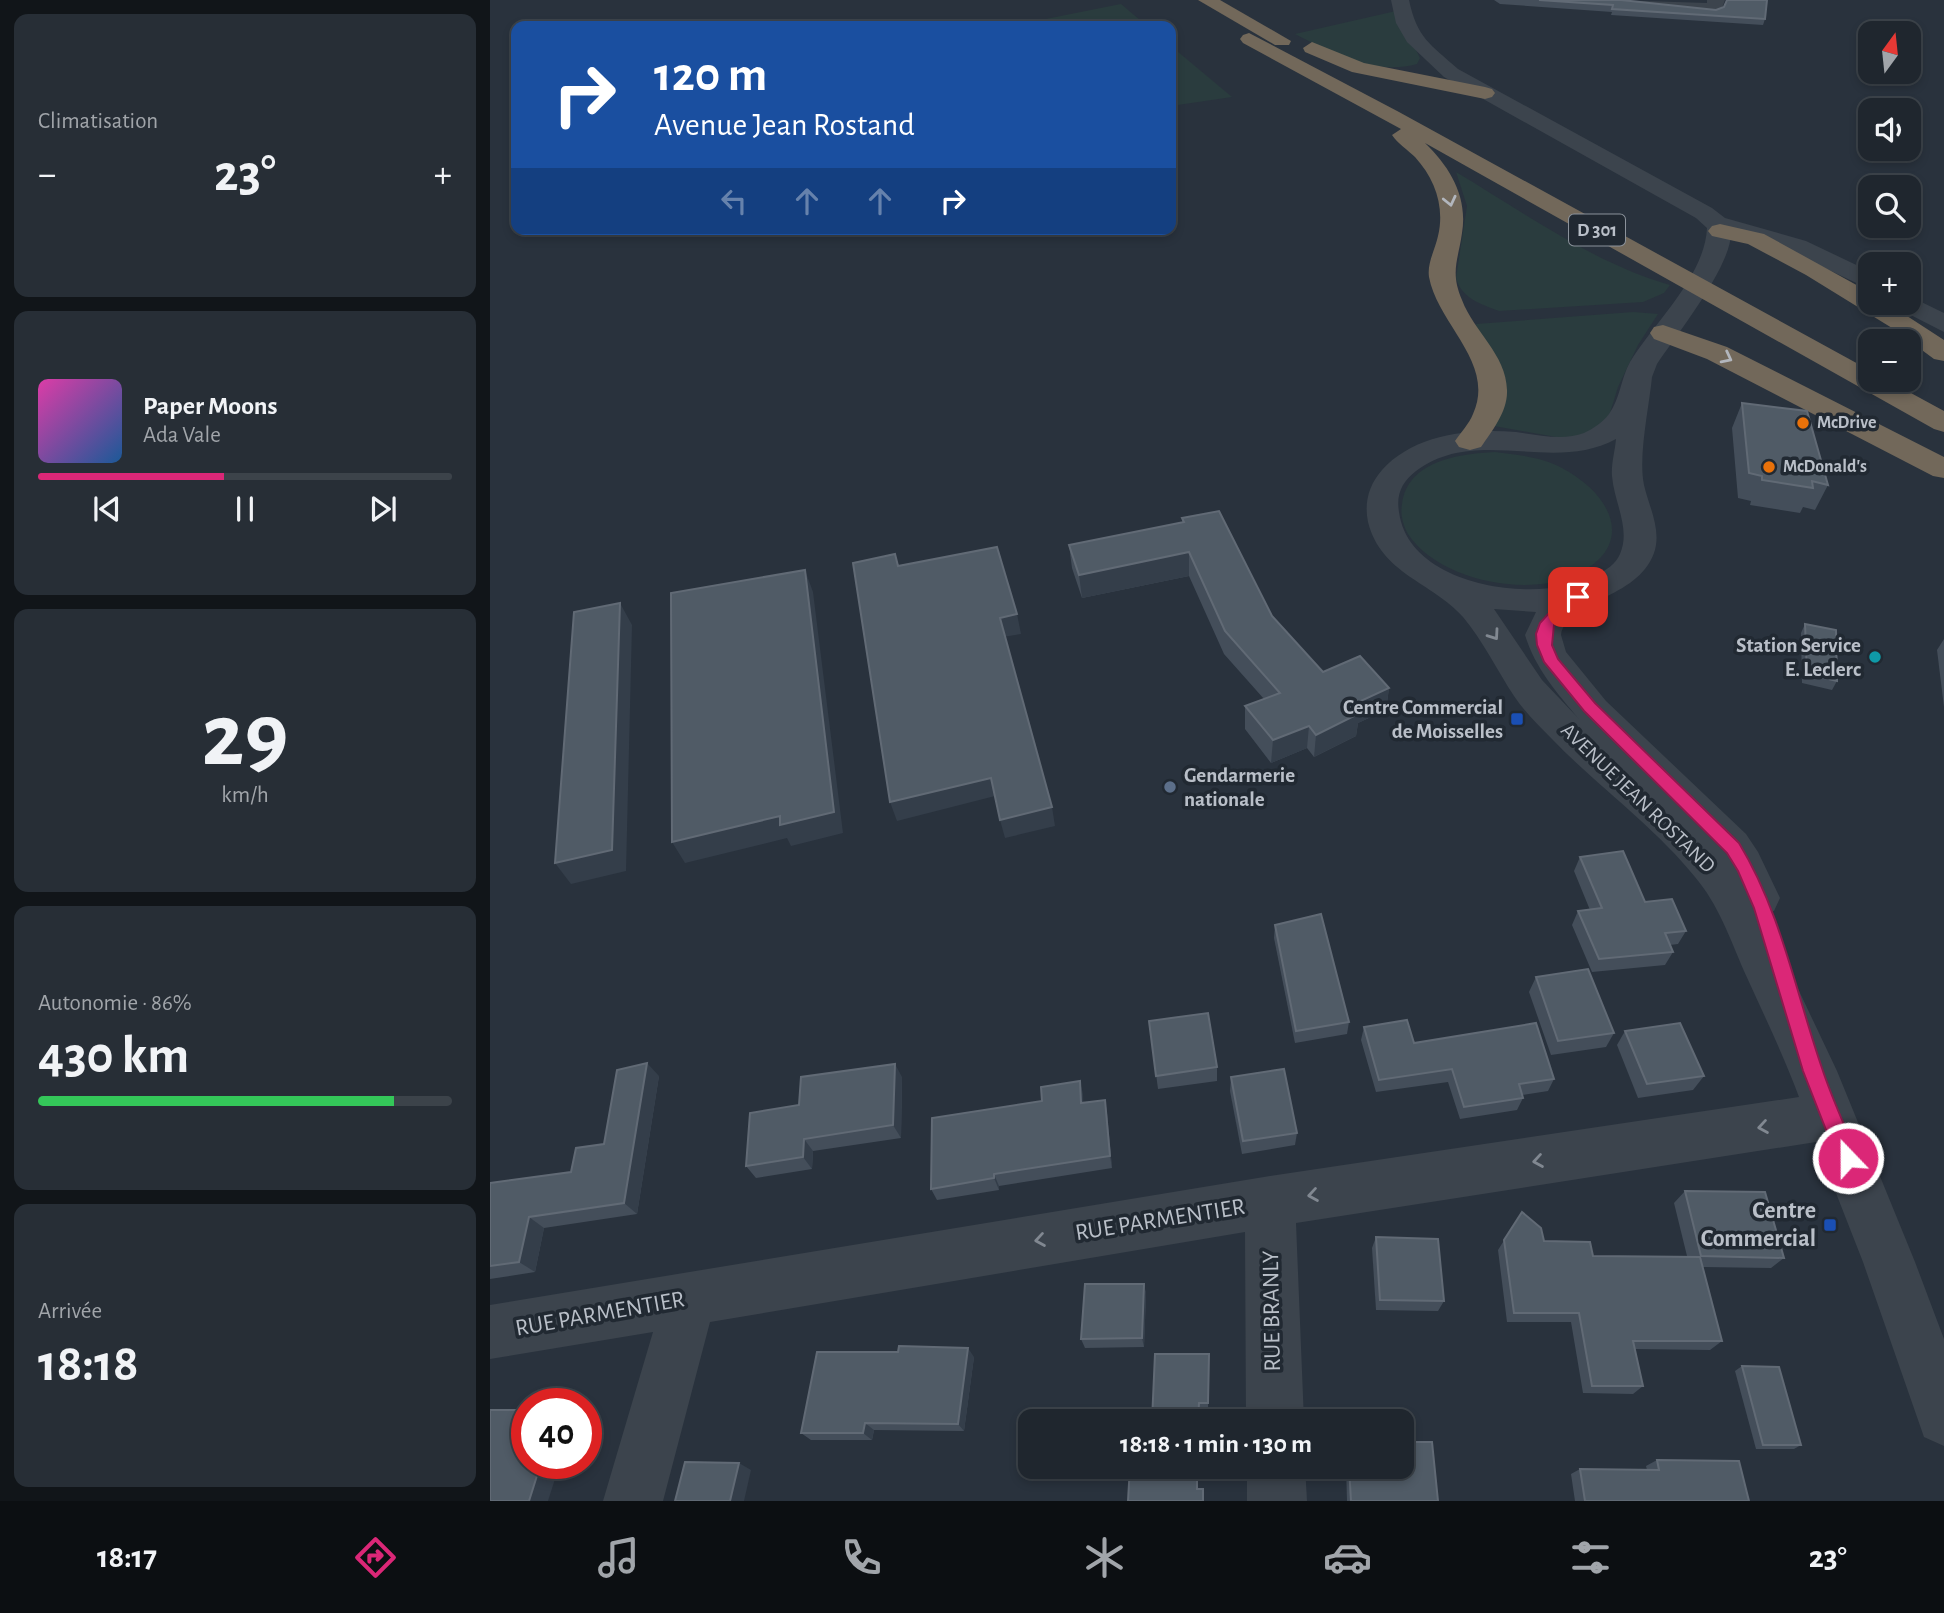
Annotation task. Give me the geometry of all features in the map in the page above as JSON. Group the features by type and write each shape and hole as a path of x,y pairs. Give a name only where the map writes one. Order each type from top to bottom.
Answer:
{"highway":[{"path":"1219,0 1352,65 1485,93"},
{"name":"D 301","path":"1198,3 1249,39 1944,423"},
{"name":"D 301","path":"1198,3 1858,356"},
{"path":"1249,39 1397,130 1424,152 1442,176 1452,201 1453,216 1441,270 1442,281 1459,317 1485,360 1493,382 1493,405 1487,419 1470,441"},
{"path":"1352,65 1384,70 1410,70 1428,63 1426,53"},
{"path":"1719,227 1775,248 1943,345"},
{"path":"1663,333 1717,353 1944,468"},
{"path":"1921,390 1944,402"}],"street":[{"path":"1399,0 1405,23 1426,53 1451,73 1704,213 1719,227 1746,229 1816,252 1858,275"},
{"path":"1621,0 1715,5"},
{"path":"1537,445 1574,444 1592,439 1619,421 1638,376 1663,333 1713,260 1719,227"},
{"path":"1713,260 1740,249 1775,248 1816,252"},
{"path":"1917,315 1943,345"},
{"path":"1635,505 1617,483 1597,468 1567,453 1503,440 1470,441 1432,449 1403,465 1385,488 1382,515 1390,537 1406,558 1448,585 1480,596 1538,603 1578,597 1611,583 1632,563 1641,540 1635,505 1626,471 1638,376"},
{"name":"AVENUE JEAN ROSTAND","path":"1448,585 1474,608 1530,690 1566,730 1678,832 1718,873 1822,1093 1889,1262 1944,1417"},
{"name":"AVENUE JEAN ROSTAND","path":"1578,597 1564,605 1547,623 1543,634 1544,645 1552,662 1589,707 1733,848 1763,908 1822,1093"},
{"name":"RUE PARMENTIER","path":"490,1332 1270,1202 1822,1093"},
{"name":"RUE BRANLY","path":"1270,1202 1275,1409"},
{"path":"633,1501 680,1337 687,1299"},
{"path":"1276,1479 1277,1501"}],"shaded area":[{"path":"1121,4 1141,21 1036,21"},
{"path":"1396,11 1420,58 1417,64 1401,67 1369,65 1339,55 1295,34"},
{"path":"1176,50 1232,97 1176,105"},
{"path":"1456,172 1587,250 1642,276 1670,285 1664,293 1643,302 1499,311 1479,303 1467,296 1456,278 1467,206"},
{"path":"1633,312 1658,314 1638,345 1618,387 1609,416 1594,431 1571,438 1494,426 1476,324"},
{"path":"1495,452 1554,464 1580,479 1594,492 1605,506 1611,521 1612,536 1606,551 1593,564 1573,576 1553,582 1508,584 1461,573 1440,563 1422,550 1408,534 1403,523 1402,504 1406,489 1414,478 1438,462"}],"building":[{"path":"1539,0 1621,0 1716,10 1724,7 1727,0 1767,0 1765,19 1612,9 1613,5"},
{"path":"1742,403 1807,411 1828,485 1812,481 1813,488 1762,480 1762,476 1749,473"},
{"path":"1219,511 1272,616 1323,672 1360,656 1389,688 1352,705 1360,713 1316,735 1309,726 1273,740 1245,706 1280,693 1225,631 1189,552 1079,575 1069,545 1184,522 1182,518"},
{"path":"997,547 1017,614 1000,618 1052,807 1000,820 991,778 890,802 853,563 895,554 898,566"},
{"path":"805,570 834,812 780,825 780,816 672,842 671,593"},
{"path":"620,603 612,850 555,863 574,612"},
{"name":"Station Service E. Leclerc","path":"1805,624 1836,630 1837,681 1807,674"},
{"path":"1623,851 1645,902 1672,899 1686,931 1665,933 1673,952 1599,959 1578,911 1602,908 1580,857"},
{"path":"1321,914 1349,1022 1296,1031 1275,925"},
{"path":"1588,969 1614,1033 1558,1041 1536,977"},
{"path":"1208,1013 1217,1067 1156,1076 1149,1021"},
{"path":"1407,1020 1414,1043 1536,1023 1554,1079 1519,1084 1523,1098 1464,1107 1452,1069 1379,1080 1364,1027"},
{"path":"1680,1023 1704,1076 1647,1084 1625,1031"},
{"path":"647,1063 624,1203 529,1217 519,1262 490,1266 490,1183 571,1172 576,1148 604,1144 617,1070"},
{"path":"895,1064 893,1125 804,1139 803,1157 746,1166 750,1113 799,1105 801,1077"},
{"path":"1284,1069 1297,1133 1243,1141 1231,1077"},
{"path":"1080,1081 1081,1103 1105,1100 1110,1156 994,1174 994,1178 931,1189 932,1118 1042,1101 1041,1087"},
{"path":"1685,1191 1765,1192 1784,1258 1701,1256"},
{"path":"1522,1212 1541,1228 1544,1241 1590,1242 1593,1256 1700,1257 1722,1341 1633,1341 1643,1386 1592,1386 1579,1313 1514,1313 1504,1240"},
{"path":"1376,1237 1438,1239 1444,1301 1380,1300"},
{"path":"1085,1284 1144,1284 1142,1338 1081,1339"},
{"path":"899,1346 968,1348 958,1424 865,1423 863,1433 801,1433 817,1352 898,1352"},
{"path":"1155,1354 1209,1354 1208,1403 1199,1403 1199,1409 1153,1409"},
{"path":"1742,1366 1779,1367 1801,1445 1763,1445"},
{"path":"490,1410 511,1410 511,1479 536,1479 529,1501 490,1501"},
{"path":"1414,1442 1432,1442 1438,1501 1351,1501 1350,1479 1414,1479"},
{"path":"1657,1460 1739,1461 1749,1501 1585,1501 1580,1469 1659,1470"},
{"path":"685,1462 739,1463 730,1501 675,1501"},
{"path":"1129,1479 1197,1479 1197,1489 1203,1489 1203,1501 1128,1501"}],"place":[{"name":"McDrive","path":"1803,423"},
{"name":"McDonald's","path":"1769,467"},
{"name":"Station Service E. Leclerc","path":"1875,657"},
{"name":"Centre Commercial de Moisselles","path":"1517,719"},
{"name":"Gendarmerie nationale","path":"1170,787"},
{"name":"Centre Commercial","path":"1830,1225"}],"route":[{"path":"1578,597 1564,605 1547,623 1543,634 1544,645 1552,662 1589,707 1733,848 1745,867 1763,908 1813,1071 1848,1158"}]}
